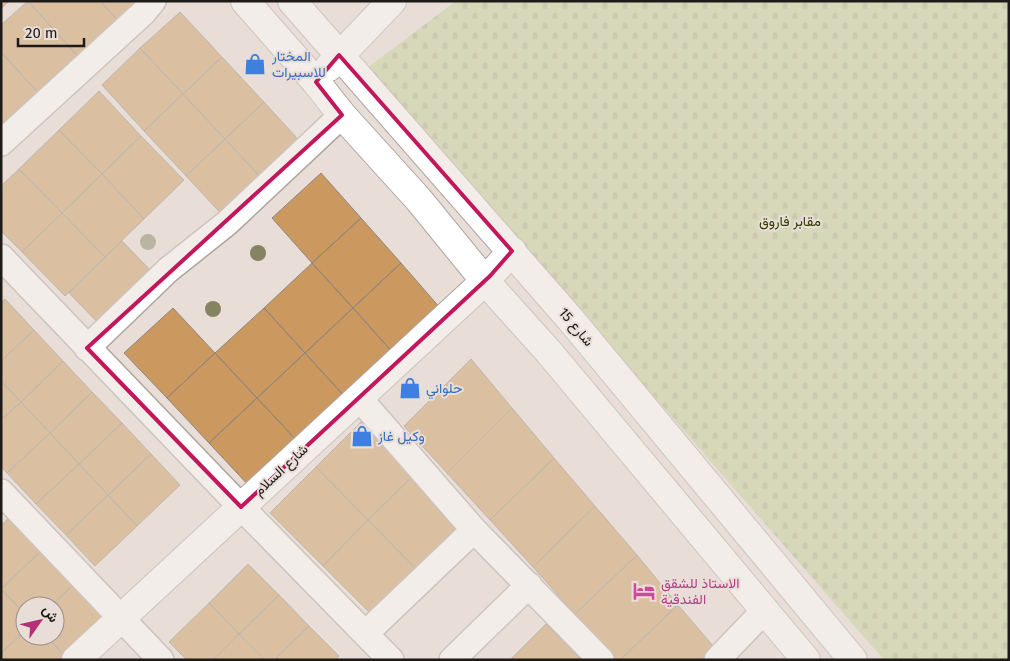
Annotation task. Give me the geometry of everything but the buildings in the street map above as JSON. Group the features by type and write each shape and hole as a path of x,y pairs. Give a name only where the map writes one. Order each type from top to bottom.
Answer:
{"street":[{"path":"1,143 153,1"},
{"path":"245,1 316,82 342,115 419,200 485,281 548,351 806,660"},
{"name":"شارع 15","path":"292,1 512,251 660,426 853,660"},
{"path":"316,82 392,1"},
{"path":"372,21 367,50 368,64 372,83 386,108"},
{"path":"87,348 168,270 227,223 342,115"},
{"name":"شارع السلام","path":"76,660 485,281 512,251"},
{"path":"1,257 240,507 391,660"},
{"path":"359,398 474,530 601,660"},
{"path":"2,494 161,660"},
{"path":"366,633 474,530"},
{"path":"452,660 529,585"},
{"path":"717,660 765,610"}],"highlighted area":[{"path":"339,55 512,251 490,276 241,507 87,348 342,115 316,82"}],"green space":[{"name":"مقابر فاروق","path":"456,1 1009,1 1009,660 884,660 367,68"}],"place":[{"name":"المختار للاسبيرات","path":"255,64"},
{"name":"حلواني","path":"410,388"},
{"name":"وكيل غاز","path":"362,436"},
{"name":"الاستاذ للشقق الفندقية","path":"644,591"}]}
